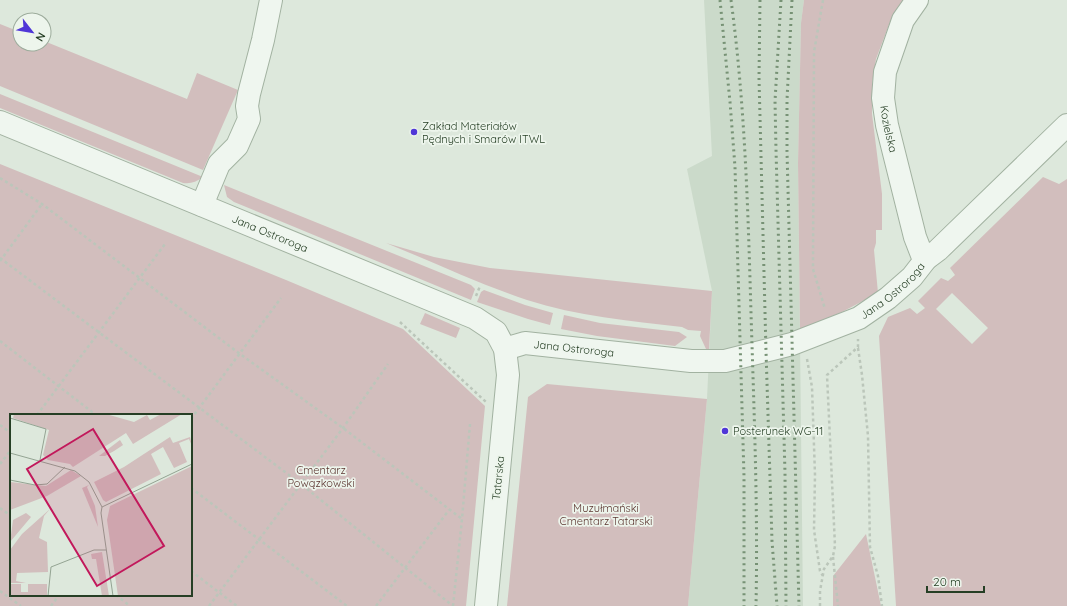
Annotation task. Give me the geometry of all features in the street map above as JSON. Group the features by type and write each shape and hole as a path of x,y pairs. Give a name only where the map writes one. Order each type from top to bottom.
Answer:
{"street":[{"path":"202,205 220,164 237,146 249,120 247,106 249,94 263,40 271,0"},
{"name":"Kozielska","path":"917,0 903,20 885,72 884,98 887,125 915,237 922,255 926,259"},
{"name":"Jana Ostroroga","path":"0,122 475,318 496,332 505,349 525,343 691,361 725,361 786,345 859,318 888,298 906,282 919,269 926,259 938,250 1067,125"},
{"name":"Tatarska","path":"486,606 508,375 505,349"}],"path":[{"path":"823,0 814,52 813,269 831,329"},
{"path":"0,178 42,204 240,354 343,428 462,519"},
{"path":"42,204 1,259 301,484 453,606"},
{"path":"38,414 165,244"},
{"path":"474,301 480,286"},
{"path":"192,418 281,298"},
{"path":"859,318 858,347 868,436 870,546 878,576 882,606"},
{"path":"400,322 488,404"},
{"path":"803,339 812,387 816,475 814,530 820,571 823,576"},
{"path":"0,341 95,414"},
{"path":"838,606 833,556 835,546 827,375 858,347"},
{"path":"209,606 343,428 388,364"},
{"path":"453,606 470,424"},
{"path":"0,425 10,432"},
{"path":"0,464 10,451"},
{"path":"192,489 347,606"},
{"path":"0,508 10,515"},
{"path":"376,606 449,510"},
{"path":"820,606 820,591 824,569 833,556"},
{"path":"192,572 237,606"},
{"path":"0,590 21,606"},
{"path":"51,606 58,596"},
{"path":"117,596 130,606"}],"shaded area":[{"path":"704,0 804,0 801,23 798,163 803,606 688,606 707,399 712,291 687,169 712,156"}],"green space":[{"path":"804,0 904,0 890,22 876,59 872,84 872,114 882,194 882,230 876,230 876,243 874,250 878,293 842,312 800,330 798,163 801,23"},
{"path":"0,24 12,29 12,52 52,52 52,44 187,99 197,73 238,90 203,170 0,86"},
{"path":"0,94 203,177 193,182 183,183 0,108"},
{"name":"Cmentarz Powązkowski","path":"0,164 403,329 485,406 466,606 0,606"},
{"path":"1043,177 1059,184 1067,179 1067,606 896,606 879,336 888,317 910,308 917,314 925,308 918,301 941,278 948,281 955,275 950,268","holes":["952,293 988,328 972,344 936,309"]},
{"path":"224,185 471,285 475,289 471,300 234,202 227,197"},
{"path":"386,243 434,257 490,268 712,291 709,349 706,349 700,336 701,331 688,330 682,327 584,314 546,306 491,287"},
{"path":"484,290 525,305 553,313 550,325 477,302 481,292"},
{"path":"425,313 460,328 456,338 420,324"},
{"path":"564,315 600,323 679,332 687,337 675,346 597,336 561,329"},
{"name":"Muzułmański Cmentarz Tatarski","path":"547,384 707,399 688,606 507,606 528,397"},
{"path":"866,534 881,606 833,606 833,576"}],"railway":[{"path":"720,0 735,167 744,476 744,606"},
{"path":"731,0 740,78 747,196 755,460 756,606"},
{"path":"760,0 759,78 766,351 772,541 777,606"},
{"path":"781,0 775,101 785,473 786,606"},
{"path":"792,0 787,100 787,151 799,606"}],"place":[{"name":"Zakład Materiałów Pędnych i Smarów ITWL","path":"414,132"},
{"name":"Posterunek WG-11","path":"725,431"}]}
